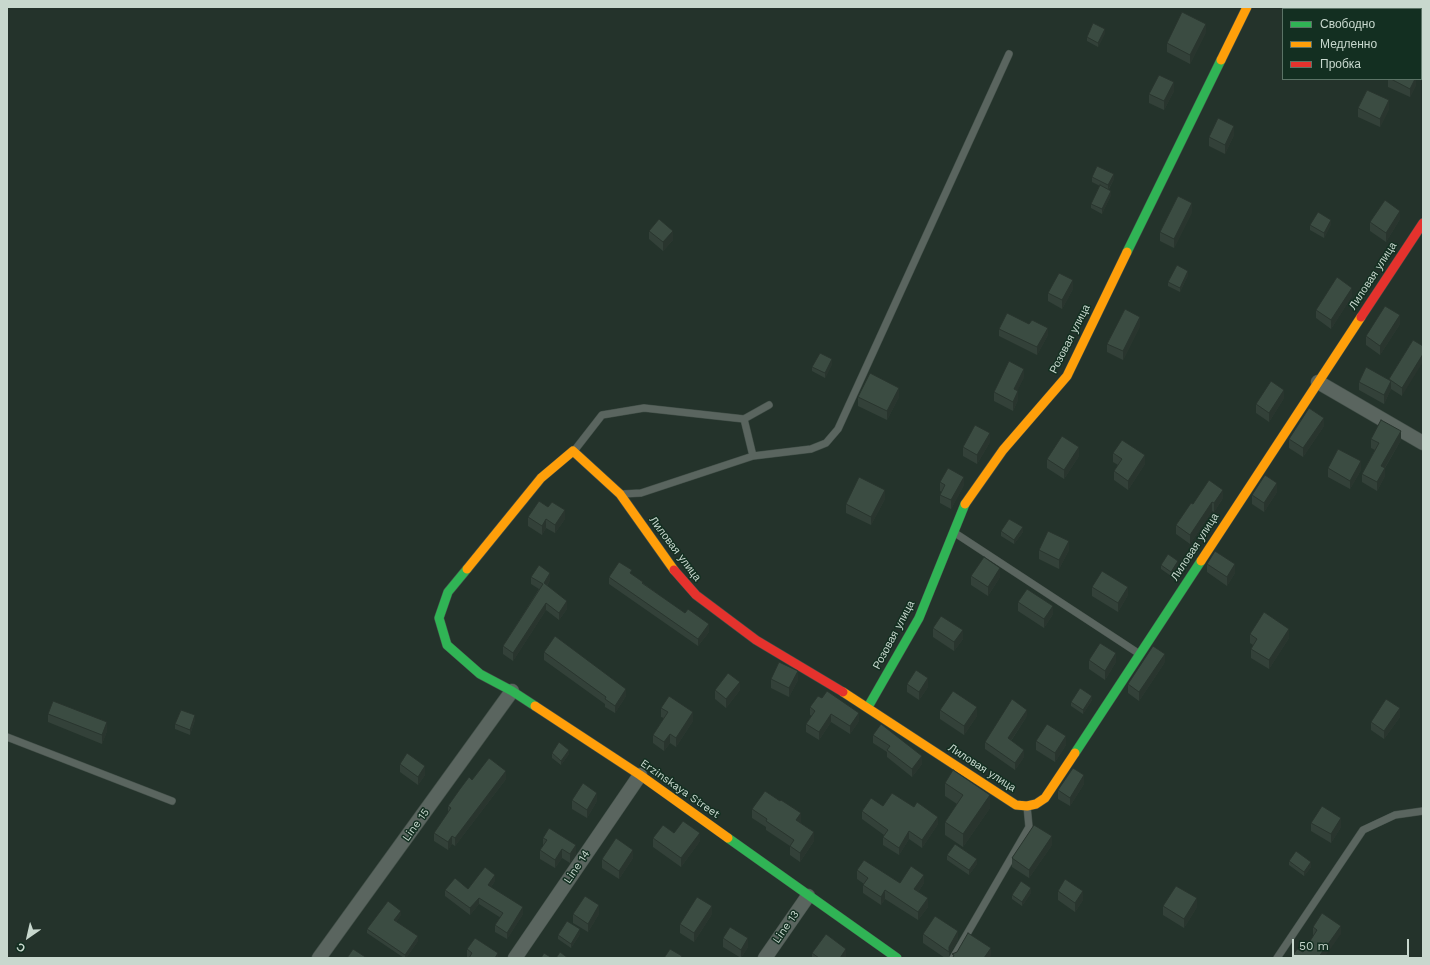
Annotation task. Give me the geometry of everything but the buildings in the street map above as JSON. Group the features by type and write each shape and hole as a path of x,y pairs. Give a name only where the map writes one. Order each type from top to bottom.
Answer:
{"street":[{"name":"Розовая улица","path":"868,707 919,618 965,504 1003,450 1066,376 1247,7"},
{"name":"Лиловая улица","path":"573,451 620,494 674,570 696,595 756,640 868,707 1016,804 1027,806 1036,804 1045,798 1423,223"},
{"path":"1318,382 1423,443"},
{"name":"Erzinskaya Street","path":"573,451 541,478 448,592 439,618 447,645 480,674 512,691 640,775 897,958"},
{"name":"Line 15","path":"319,958 512,691"},
{"name":"Line 14","path":"515,958 640,775"},
{"name":"Line 13","path":"765,958 808,896"}],"lane":[{"path":"620,494 640,493 753,456 811,449 826,443 838,429 1009,54"},
{"path":"573,451 602,415 644,408 744,419 769,405"},
{"path":"744,419 753,456"},
{"path":"953,531 1139,654"},
{"path":"7,737 172,801"},
{"path":"953,958 1029,827 1027,806"},
{"path":"1277,958 1363,830 1395,815 1423,811"}],"traffic: fast":[{"path":"1127,252 1221,60"},
{"path":"868,707 919,618 965,504"},
{"path":"1075,753 1201,561"},
{"path":"467,569 448,592 439,618 447,645 480,674 512,691 535,706"},
{"path":"728,838 897,958"}],"traffic: slow":[{"path":"1221,60 1247,7"},
{"path":"965,504 1003,450 1067,376 1127,252"},
{"path":"1201,561 1361,317"},
{"path":"467,569 541,478 573,451 620,494 674,570"},
{"path":"843,692 1016,805 1027,806 1036,804 1045,798 1075,753"},
{"path":"535,706 640,775 728,838"}],"traffic: jam":[{"path":"1361,317 1423,223"},
{"path":"674,570 696,595 756,640 843,692"}]}
